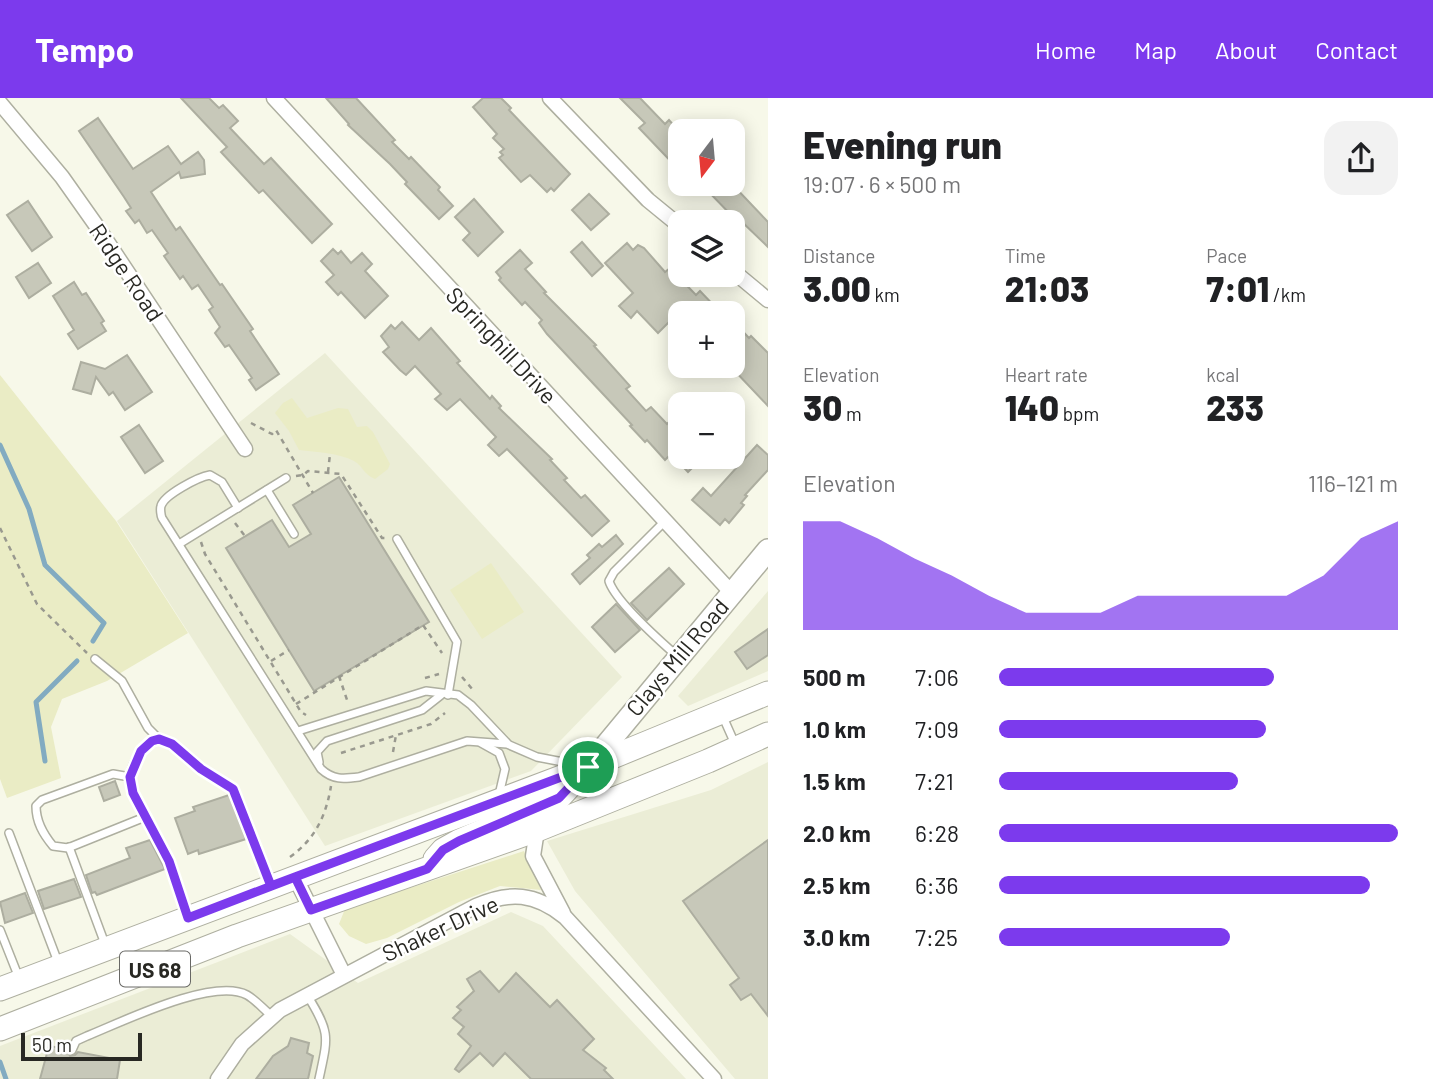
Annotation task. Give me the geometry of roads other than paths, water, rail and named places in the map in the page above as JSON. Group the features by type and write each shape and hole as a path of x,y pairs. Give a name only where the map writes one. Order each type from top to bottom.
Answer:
{"main road":[{"name":"Clays Mill Road","path":"588,767 768,550"},
{"name":"US 68","path":"10,985 271,886 294,870 588,767 768,692"},
{"name":"US 68","path":"0,1030 311,910 537,830 768,734"},
{"path":"427,869 443,850 459,841 559,798 588,767"}],"street":[{"name":"Springhill Drive","path":"274,98 731,592"},
{"path":"550,98 648,200 668,216"},
{"name":"Ridge Road","path":"0,103 62,177 99,228 245,449"},
{"path":"745,281 768,300"},
{"path":"537,830 533,856 565,917"},
{"path":"294,870 344,975"},
{"name":"Shaker Drive","path":"218,1079 242,1044 272,1016 307,994 495,897 526,897 540,901 565,917 714,1079"}],"lane":[{"path":"238,508 222,482 210,475 197,477 164,500 160,507 162,518 321,769 332,778 359,778 460,742 478,741 507,744 537,757 588,767"},
{"path":"179,544 286,478"},
{"path":"267,490 294,534"},
{"path":"665,521 614,572 609,581 611,589 627,607 677,657"},
{"path":"321,769 317,752 327,741 422,710 445,695 457,642 397,539"},
{"path":"95,659 122,681 148,728 159,739 172,744 201,769 233,789 271,886"},
{"path":"298,731 426,691 458,695 471,705 507,744"},
{"path":"722,712 737,748"},
{"path":"159,739 152,741 141,751 130,777 133,793 169,861 188,918"},
{"path":"478,741 499,753 505,769 497,800"},
{"path":"130,777 113,774 42,800 36,806 36,815 43,834 53,846 69,847 145,817"},
{"path":"9,833 60,966"},
{"path":"69,847 107,948"},
{"path":"0,930 10,985"},
{"path":"72,1050 76,1041 87,1036 200,992 226,990 247,995 272,1016"},
{"path":"307,994 324,1023 328,1038 318,1079"}],"waterway":[{"path":"0,445 29,509 45,565 104,623 93,641"},
{"path":"45,761 36,702 77,661"},
{"path":"0,1062 6,1079"}]}
